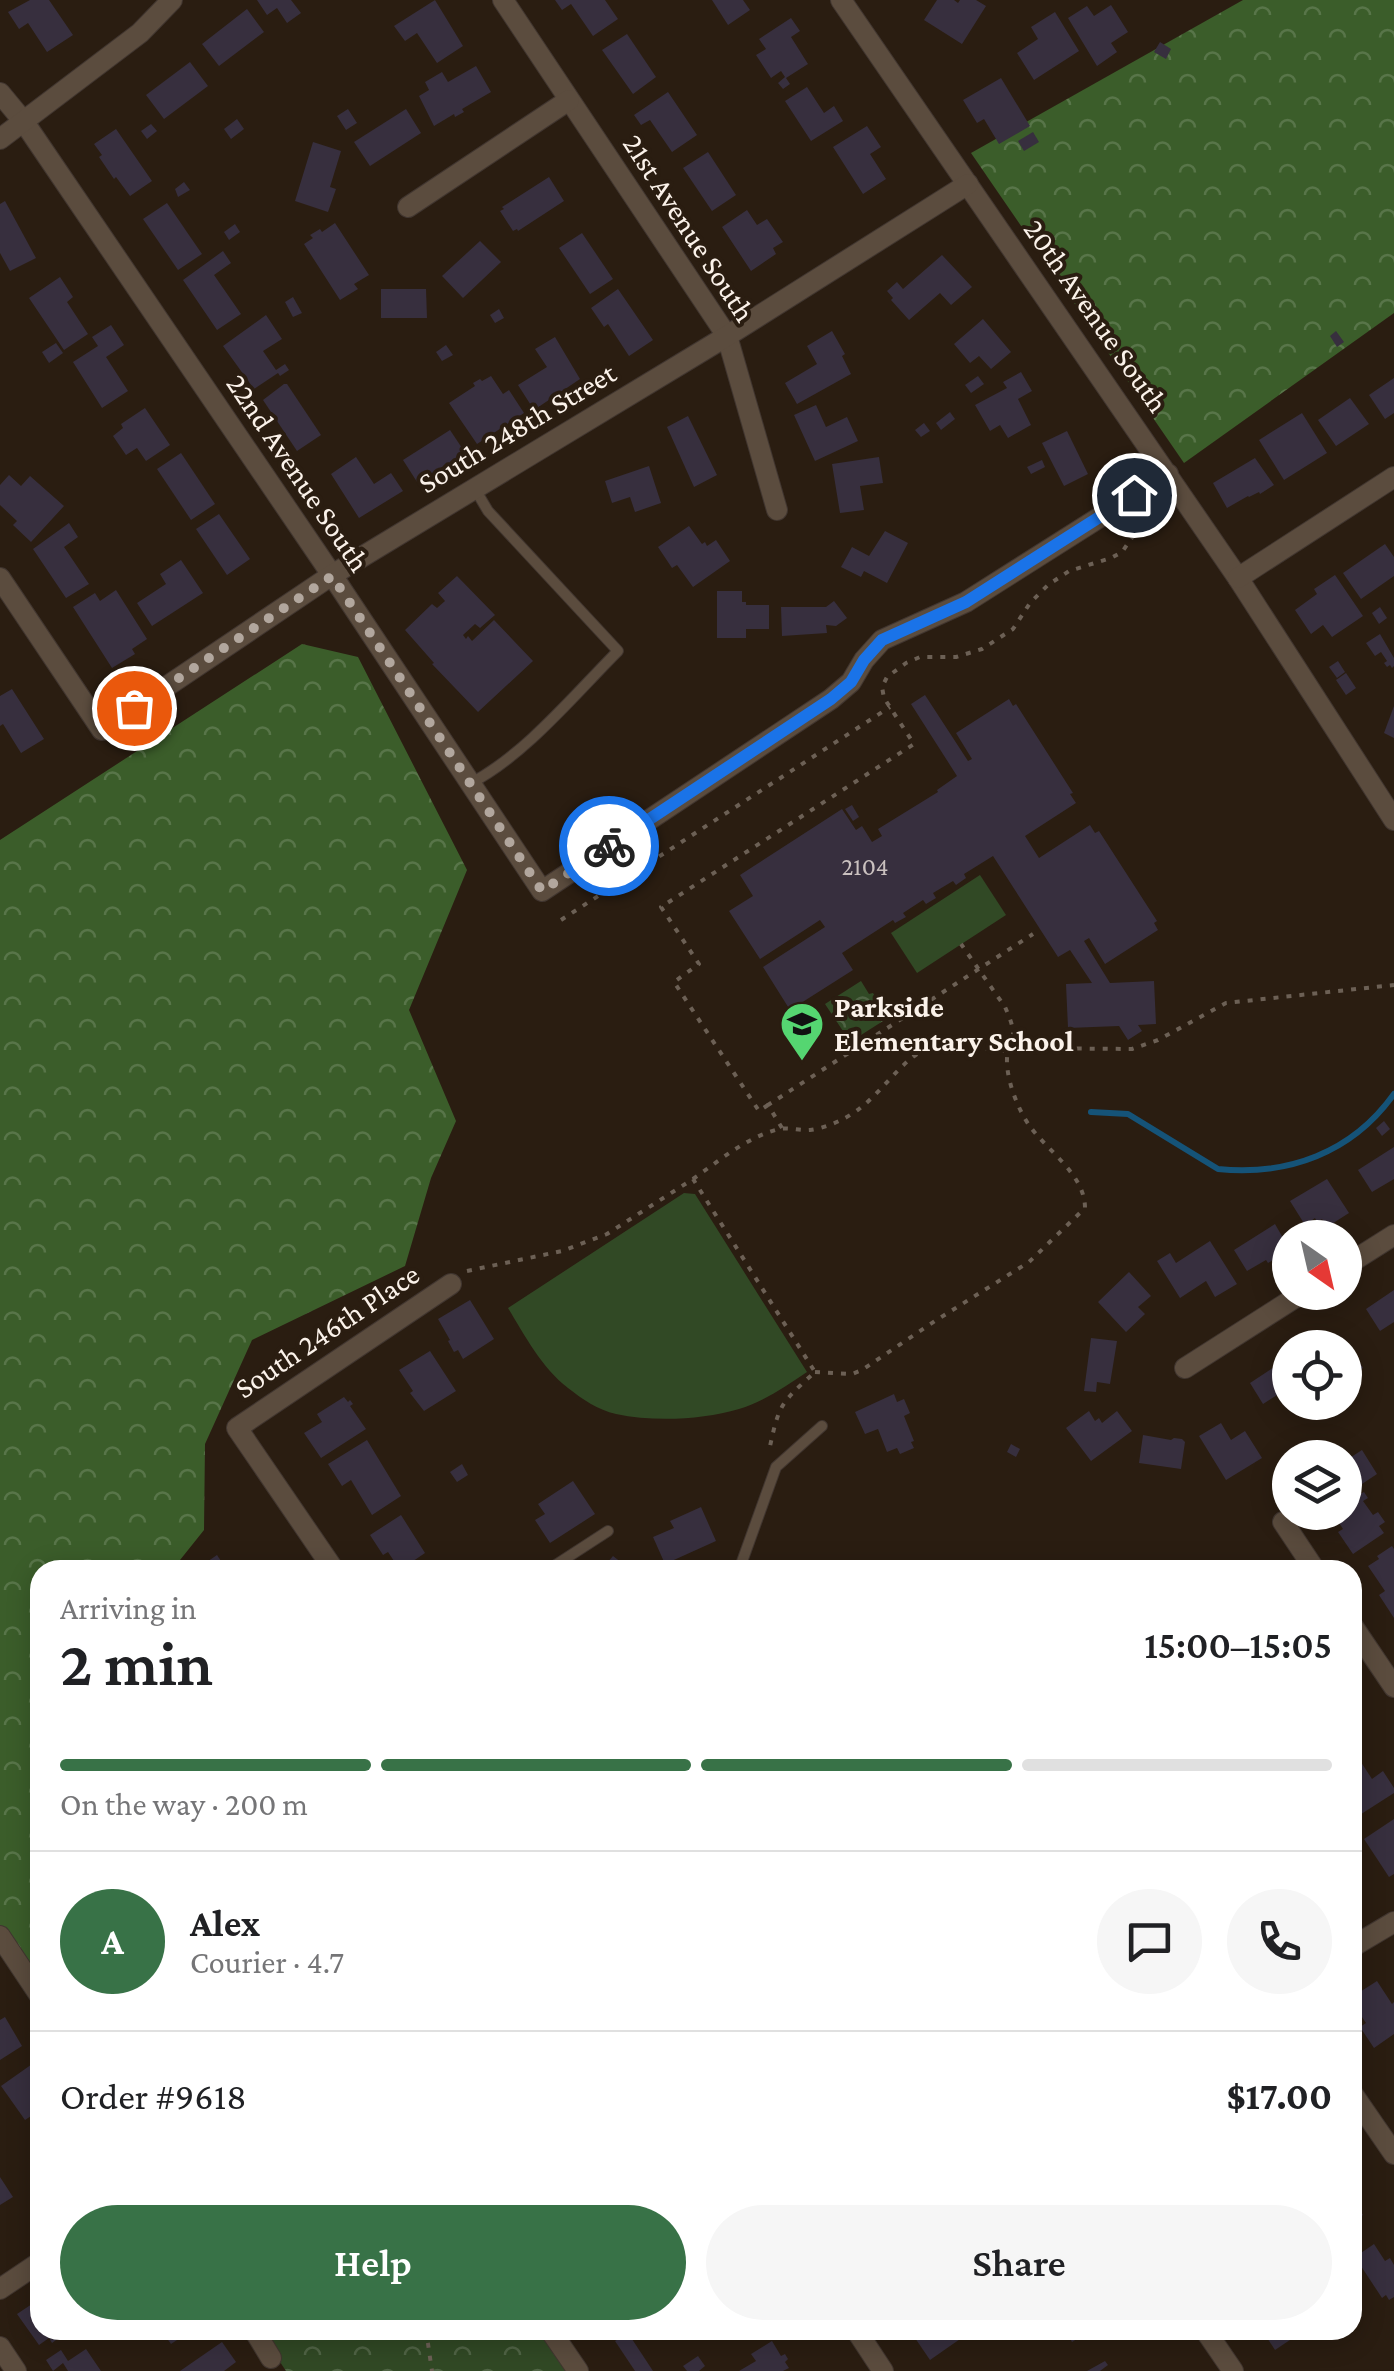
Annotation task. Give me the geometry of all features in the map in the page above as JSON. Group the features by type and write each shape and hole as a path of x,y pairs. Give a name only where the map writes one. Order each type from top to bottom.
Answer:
{"street":[{"path":"0,139 140,33 172,0"},
{"name":"21st Avenue South","path":"503,0 727,336 777,510"},
{"name":"20th Avenue South","path":"842,0 1168,474 1394,820"},
{"name":"22nd Avenue South","path":"0,93 24,122 542,891 831,699 851,682 882,640 966,602 1168,474"},
{"path":"408,207 570,100"},
{"name":"South 248th Street","path":"0,578 102,730 332,576 968,184"},
{"path":"1238,578 1394,477"},
{"path":"1362,1255 1394,1235"},
{"name":"South 246th Place","path":"327,1560 237,1428 455,1278"},
{"path":"1185,1368 1276,1310"},
{"path":"1288,1530 1309,1560"},
{"path":"1362,1640 1394,1686"},
{"path":"1362,1942 1394,1922"},
{"path":"0,1936 30,1981"},
{"path":"1362,2108 1394,2154"},
{"path":"0,2288 30,2268"},
{"path":"260,2340 271,2358"},
{"path":"557,2340 578,2371"},
{"path":"863,2340 883,2371"},
{"path":"1212,2340 1233,2371"},
{"path":"0,2347 16,2371"}],"lane":[{"path":"470,784 491,773 544,726 618,651 488,511 475,489"},
{"path":"743,1560 776,1466 822,1426"},
{"path":"563,1560 608,1531"}],"path":[{"path":"1033,934 759,1111 674,982 699,964 661,907 914,744 884,698 882,687 895,670 920,657 956,657 982,648 1013,629 1048,585 1069,571 1122,552 1138,529 1156,521 1184,498"},
{"path":"561,920 890,707"},
{"path":"776,1466 768,1456 780,1408 815,1372 852,1374 862,1370 1030,1262 1084,1208 1085,1199 1060,1157 1029,1126 1012,1090 1008,1052 1014,1030 1010,1018 961,944"},
{"path":"455,1278 562,1251 606,1234 741,1145 782,1128 810,1130 832,1124 859,1109 914,1054 947,1040 1008,1052 1017,1048 1132,1049 1158,1040 1226,1004 1394,984"},
{"path":"768,1105 782,1128"},
{"path":"693,1179 815,1372"},
{"path":"427,2340 432,2371"}],"green space":[{"path":"1243,0 1394,0 1394,313 1184,463 971,153"},
{"path":"302,644 358,657 467,870 409,1010 456,1121 431,1178 405,1266 252,1340 205,1444 204,1530 180,1560 30,1560 30,1990 0,1947 0,840"},
{"path":"980,875 1006,915 917,973 891,933"},
{"path":"861,981 884,1011 879,1015 883,1021 861,1035 857,1030 847,1037 825,1004"},
{"path":"684,1193 695,1194 807,1372 757,1402 725,1413 662,1419 609,1412 585,1400 550,1371 508,1308"},
{"path":"266,2340 557,2340 578,2371 286,2371"}],"building":[{"path":"30,0 49,0 73,35 47,52 28,23 19,29 8,12"},
{"path":"257,0 291,0 301,13 287,23 277,8 267,15"},
{"path":"435,0 463,46 437,63 417,33 405,41 394,26"},
{"path":"555,0 605,0 618,19 593,36 571,4 562,10"},
{"path":"712,0 743,0 750,10 728,25"},
{"path":"937,0 976,0 986,6 962,44 924,20"},
{"path":"1111,5 1128,32 1111,43 1117,52 1097,66 1068,18 1087,6 1094,16"},
{"path":"247,9 264,32 219,66 202,44"},
{"path":"1055,12 1079,51 1034,80 1017,53 1038,39 1031,27"},
{"path":"791,18 800,31 791,37 808,64 786,78 790,84 783,89 778,83 785,77 781,71 771,78 756,55 766,49 759,39"},
{"path":"627,34 656,77 633,94 602,50"},
{"path":"1160,42 1171,49 1166,59 1154,52"},
{"path":"190,62 208,86 164,119 146,95"},
{"path":"476,66 491,92 462,109 464,112 434,126 419,96 429,90 425,82 442,72 448,82"},
{"path":"1001,78 1030,126 999,144 984,119 977,123 963,100"},
{"path":"807,87 824,113 834,106 843,121 811,141 785,101"},
{"path":"668,92 697,135 672,152 650,120 641,125 634,115"},
{"path":"348,109 357,123 346,130 337,116"},
{"path":"406,109 421,133 370,166 354,142"},
{"path":"237,119 244,129 231,139 224,129"},
{"path":"151,124 157,131 147,139 141,131"},
{"path":"867,126 881,147 870,154 886,179 863,194 833,147"},
{"path":"116,129 152,181 130,196 114,179 94,144"},
{"path":"1033,132 1039,142 1024,151 1018,141"},
{"path":"313,142 341,151 330,187 336,189 328,212 295,201"},
{"path":"708,152 736,195 712,211 683,168"},
{"path":"549,177 564,201 513,231 500,211 502,207"},
{"path":"184,182 190,190 178,197 175,189"},
{"path":"5,201 36,258 10,271 0,253 0,204"},
{"path":"167,203 202,254 178,270 143,219"},
{"path":"747,210 757,225 767,219 783,242 773,248 776,254 751,271 722,227"},
{"path":"335,223 369,275 354,284 358,289 340,300 304,244 313,238 310,235"},
{"path":"235,224 240,232 229,240 224,232"},
{"path":"582,233 613,279 590,294 559,248"},
{"path":"480,241 501,262 463,298 442,276"},
{"path":"223,251 231,263 214,275 241,314 217,330 183,280"},
{"path":"942,255 972,287 951,305 940,293 909,320 887,291 897,282 903,289"},
{"path":"60,277 73,297 67,302 88,334 64,350 29,298"},
{"path":"381,289 426,289 427,318 381,318"},
{"path":"618,289 653,340 629,356 608,324 604,327 591,308"},
{"path":"293,297 302,313 293,317 285,302"},
{"path":"499,309 504,318 495,323 490,315"},
{"path":"266,315 282,339 263,351 276,370 285,364 289,370 254,389 223,346"},
{"path":"983,319 1011,352 991,369 979,356 970,363 954,344"},
{"path":"111,325 124,345 106,357 128,391 102,408 73,362 98,346 92,337"},
{"path":"832,331 851,374 797,404 785,383 817,364 807,346"},
{"path":"1336,331 1344,342 1337,347 1330,336"},
{"path":"555,337 580,379 534,410 518,385 547,367 535,349"},
{"path":"56,343 63,353 49,363 42,352"},
{"path":"446,345 453,355 442,361 436,352"},
{"path":"1021,372 1032,391 1018,399 1031,425 1008,438 1000,425 990,431 975,405 1007,388 1003,382"},
{"path":"491,376 503,394 509,390 524,413 477,444 449,403 475,386 473,383"},
{"path":"978,376 984,384 971,393 965,385"},
{"path":"1394,378 1394,413 1385,419 1369,395"},
{"path":"284,384 321,435 297,451 263,400"},
{"path":"1350,398 1369,424 1336,446 1318,420"},
{"path":"816,405 826,427 847,417 858,441 815,461 794,415"},
{"path":"145,408 170,445 146,461 137,448 126,455 113,436 123,428 121,424"},
{"path":"950,412 955,419 941,430 936,423"},
{"path":"1302,413 1327,453 1284,480 1259,440"},
{"path":"688,416 717,475 694,487 667,427"},
{"path":"924,423 930,431 921,437 915,430"},
{"path":"450,430 466,454 419,485 403,460"},
{"path":"1067,431 1088,474 1064,486 1042,443"},
{"path":"181,453 215,504 191,520 157,469"},
{"path":"356,457 374,484 391,473 403,491 359,518 331,474"},
{"path":"879,457 883,483 860,486 864,510 840,513 832,464"},
{"path":"1255,458 1274,485 1227,508 1213,483"},
{"path":"1042,460 1045,467 1031,474 1027,467"},
{"path":"649,466 661,503 635,512 630,497 612,503 605,481"},
{"path":"9,475 21,486 30,476 64,506 31,542 0,505 0,485"},
{"path":"219,514 250,559 227,575 196,529"},
{"path":"69,523 78,537 64,547 89,584 66,598 33,549"},
{"path":"689,526 702,544 707,546 716,540 730,561 693,587 677,565 672,568 658,547"},
{"path":"885,531 908,543 887,583 864,571 861,577 841,567 852,547 869,556"},
{"path":"1385,544 1394,557 1394,576 1361,599 1343,573"},
{"path":"181,560 203,593 152,626 137,603 166,584 160,574"},
{"path":"1335,575 1363,616 1332,637 1323,625 1311,634 1295,610 1317,594 1314,589"},
{"path":"457,576 495,615 480,628 475,624 463,635 466,639 468,636 472,641 494,620 533,661 478,712 405,630 432,604 437,608 445,601 438,593"},
{"path":"116,590 147,639 132,649 135,654 112,668 73,607 95,593 100,601"},
{"path":"717,591 742,591 742,602 746,605 769,605 769,629 746,629 746,638 717,638"},
{"path":"834,601 847,618 836,626 826,625 827,633 782,636 781,607 826,607"},
{"path":"1380,607 1387,618 1379,624 1372,613"},
{"path":"1380,634 1394,658 1392,668 1384,663 1387,661 1381,652 1375,656 1366,643"},
{"path":"1338,661 1345,672 1337,678 1329,667"},
{"path":"1346,673 1356,688 1346,695 1336,680"},
{"path":"12,689 44,739 21,753 3,724 0,726 0,696"},
{"path":"925,695 968,761 972,759 956,733 1009,699 1013,706 1016,704 1076,803 1025,836 1039,858 1090,825 1095,833 1099,831 1157,921 1154,923 1158,930 1105,964 1089,938 1084,941 1110,983 1154,981 1156,1024 1138,1025 1142,1031 1128,1040 1119,1026 1068,1028 1066,984 1092,983 1070,950 1058,957 993,856 964,874 966,878 956,885 953,881 933,893 936,898 926,904 923,900 903,913 906,917 895,923 893,920 842,953 853,970 790,1010 763,967 825,927 820,920 760,959 729,911 753,896 740,875 842,809 856,830 862,826 872,842 882,836 878,829 957,776 911,704"},
{"path":"1394,706 1394,738 1384,733"},
{"path":"852,805 859,817 853,821 845,809"},
{"path":"1384,1121 1390,1129 1382,1136 1376,1128"},
{"path":"1394,1147 1394,1179 1372,1192 1358,1170"},
{"path":"1327,1179 1349,1213 1338,1220 1302,1220 1290,1201"},
{"path":"1272,1226 1272,1261 1247,1271 1234,1250"},
{"path":"1210,1241 1237,1284 1215,1297 1206,1281 1180,1298 1157,1261 1170,1253 1176,1263"},
{"path":"1129,1272 1151,1296 1138,1307 1145,1314 1126,1332 1098,1302"},
{"path":"1394,1290 1394,1322 1380,1331 1366,1309"},
{"path":"470,1300 494,1339 463,1359 458,1350 454,1352 438,1319"},
{"path":"1091,1338 1117,1341 1110,1384 1097,1382 1096,1392 1084,1391"},
{"path":"430,1351 456,1391 424,1411 399,1370"},
{"path":"1272,1369 1272,1398 1263,1404 1250,1383"},
{"path":"894,1394 897,1402 904,1399 910,1413 904,1416 914,1441 914,1448 900,1454 897,1448 887,1452 878,1429 865,1434 855,1412"},
{"path":"344,1397 353,1404 350,1406 366,1429 321,1458 304,1433 322,1422 317,1414"},
{"path":"1089,1411 1095,1421 1099,1418 1102,1423 1117,1411 1132,1431 1091,1461 1066,1428"},
{"path":"1221,1423 1231,1440 1245,1431 1262,1458 1226,1480 1199,1436"},
{"path":"1143,1435 1182,1439 1185,1442 1181,1469 1139,1463"},
{"path":"367,1440 401,1496 372,1515 351,1480 342,1486 328,1464"},
{"path":"1011,1444 1020,1449 1016,1457 1007,1452"},
{"path":"1362,1450 1377,1474 1362,1484"},
{"path":"462,1464 468,1475 457,1482 450,1472"},
{"path":"573,1481 595,1514 550,1543 535,1520 545,1514 538,1504"},
{"path":"1364,1492 1368,1498 1363,1501 1373,1515 1378,1512 1385,1522 1379,1526 1384,1533 1353,1554 1338,1532 1362,1530 1362,1493"},
{"path":"701,1507 716,1541 674,1560 663,1560 653,1537 674,1528 670,1521"},
{"path":"401,1515 425,1553 415,1560 393,1560 388,1552 383,1555 370,1535"},
{"path":"1392,1546 1394,1618 1379,1595 1385,1591 1368,1566"},
{"path":"1362,1764 1372,1779 1383,1771 1394,1793 1362,1814"},
{"path":"1394,1819 1394,1874 1389,1877 1364,1839"},
{"path":"1377,1981 1394,2002 1394,2034 1374,2048 1362,2030 1366,2023 1362,2017 1362,1991"},
{"path":"5,2017 22,2046 0,2060 0,2020"},
{"path":"30,2066 30,2117 25,2120 1,2086"},
{"path":"0,2177 13,2197 0,2205"},
{"path":"1374,2244 1385,2261 1390,2258 1394,2265 1394,2297 1382,2298 1362,2268 1362,2252"},
{"path":"30,2305 30,2332 17,2314"},
{"path":"633,2340 653,2371 635,2371 615,2341"},
{"path":"916,2340 959,2340 930,2360"},
{"path":"1268,2340 1290,2340 1275,2350"},
{"path":"772,2341 781,2356 785,2354 789,2368 739,2371 756,2361 751,2354"},
{"path":"222,2342 236,2362 224,2371 180,2371"},
{"path":"86,2349 101,2371 68,2371 63,2363 53,2371 46,2360 61,2350 68,2361"},
{"path":"698,2356 705,2366 699,2371 687,2371 683,2366"},
{"path":"1105,2361 1108,2365 1100,2371 1087,2371"}],"waterway":[{"path":"1091,1112 1128,1114 1218,1169 1269,1169 1338,1146 1359,1132 1394,1094"}],"way so far":[{"path":"134,708 332,576 542,891 609,846"}],"place":[{"name":"Parkside Elementary School","path":"802,1062"}],"route":[{"path":"609,846 831,699 851,682 882,640 966,602 1134,495"}]}
